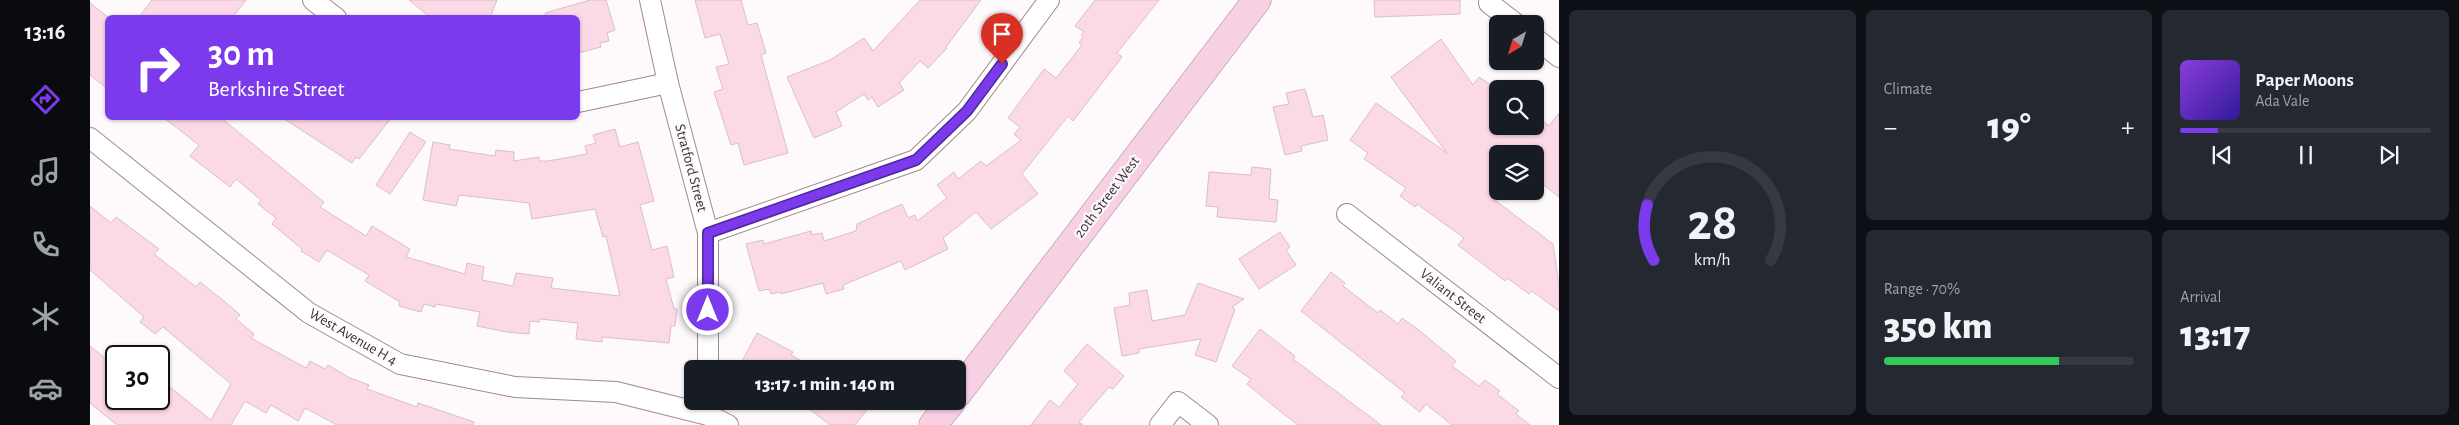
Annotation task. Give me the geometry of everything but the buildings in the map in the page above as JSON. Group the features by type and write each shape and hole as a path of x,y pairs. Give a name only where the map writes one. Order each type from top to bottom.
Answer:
{"main road":[{"name":"20th Street West","path":"966,382 1257,0"},
{"path":"934,425 945,410"}],"street":[{"path":"313,0 332,15"},
{"name":"Stratford Street","path":"650,0 668,83 708,233 708,360"},
{"path":"708,233 916,160 967,111 1049,0"},
{"path":"1491,0 1489,3 1504,15"},
{"path":"1544,45 1559,57"},
{"path":"580,102 668,83"},
{"name":"West Avenue H 4","path":"90,138 309,313 400,364 515,387 616,392 684,404"},
{"name":"Valiant Street","path":"1347,214 1559,378"},
{"path":"1160,425 1178,402 1208,425"},
{"name":"West Avenue H 4","path":"710,410 728,425"}],"route":[{"path":"708,310 708,233 916,160 967,111 1002,64"}]}
